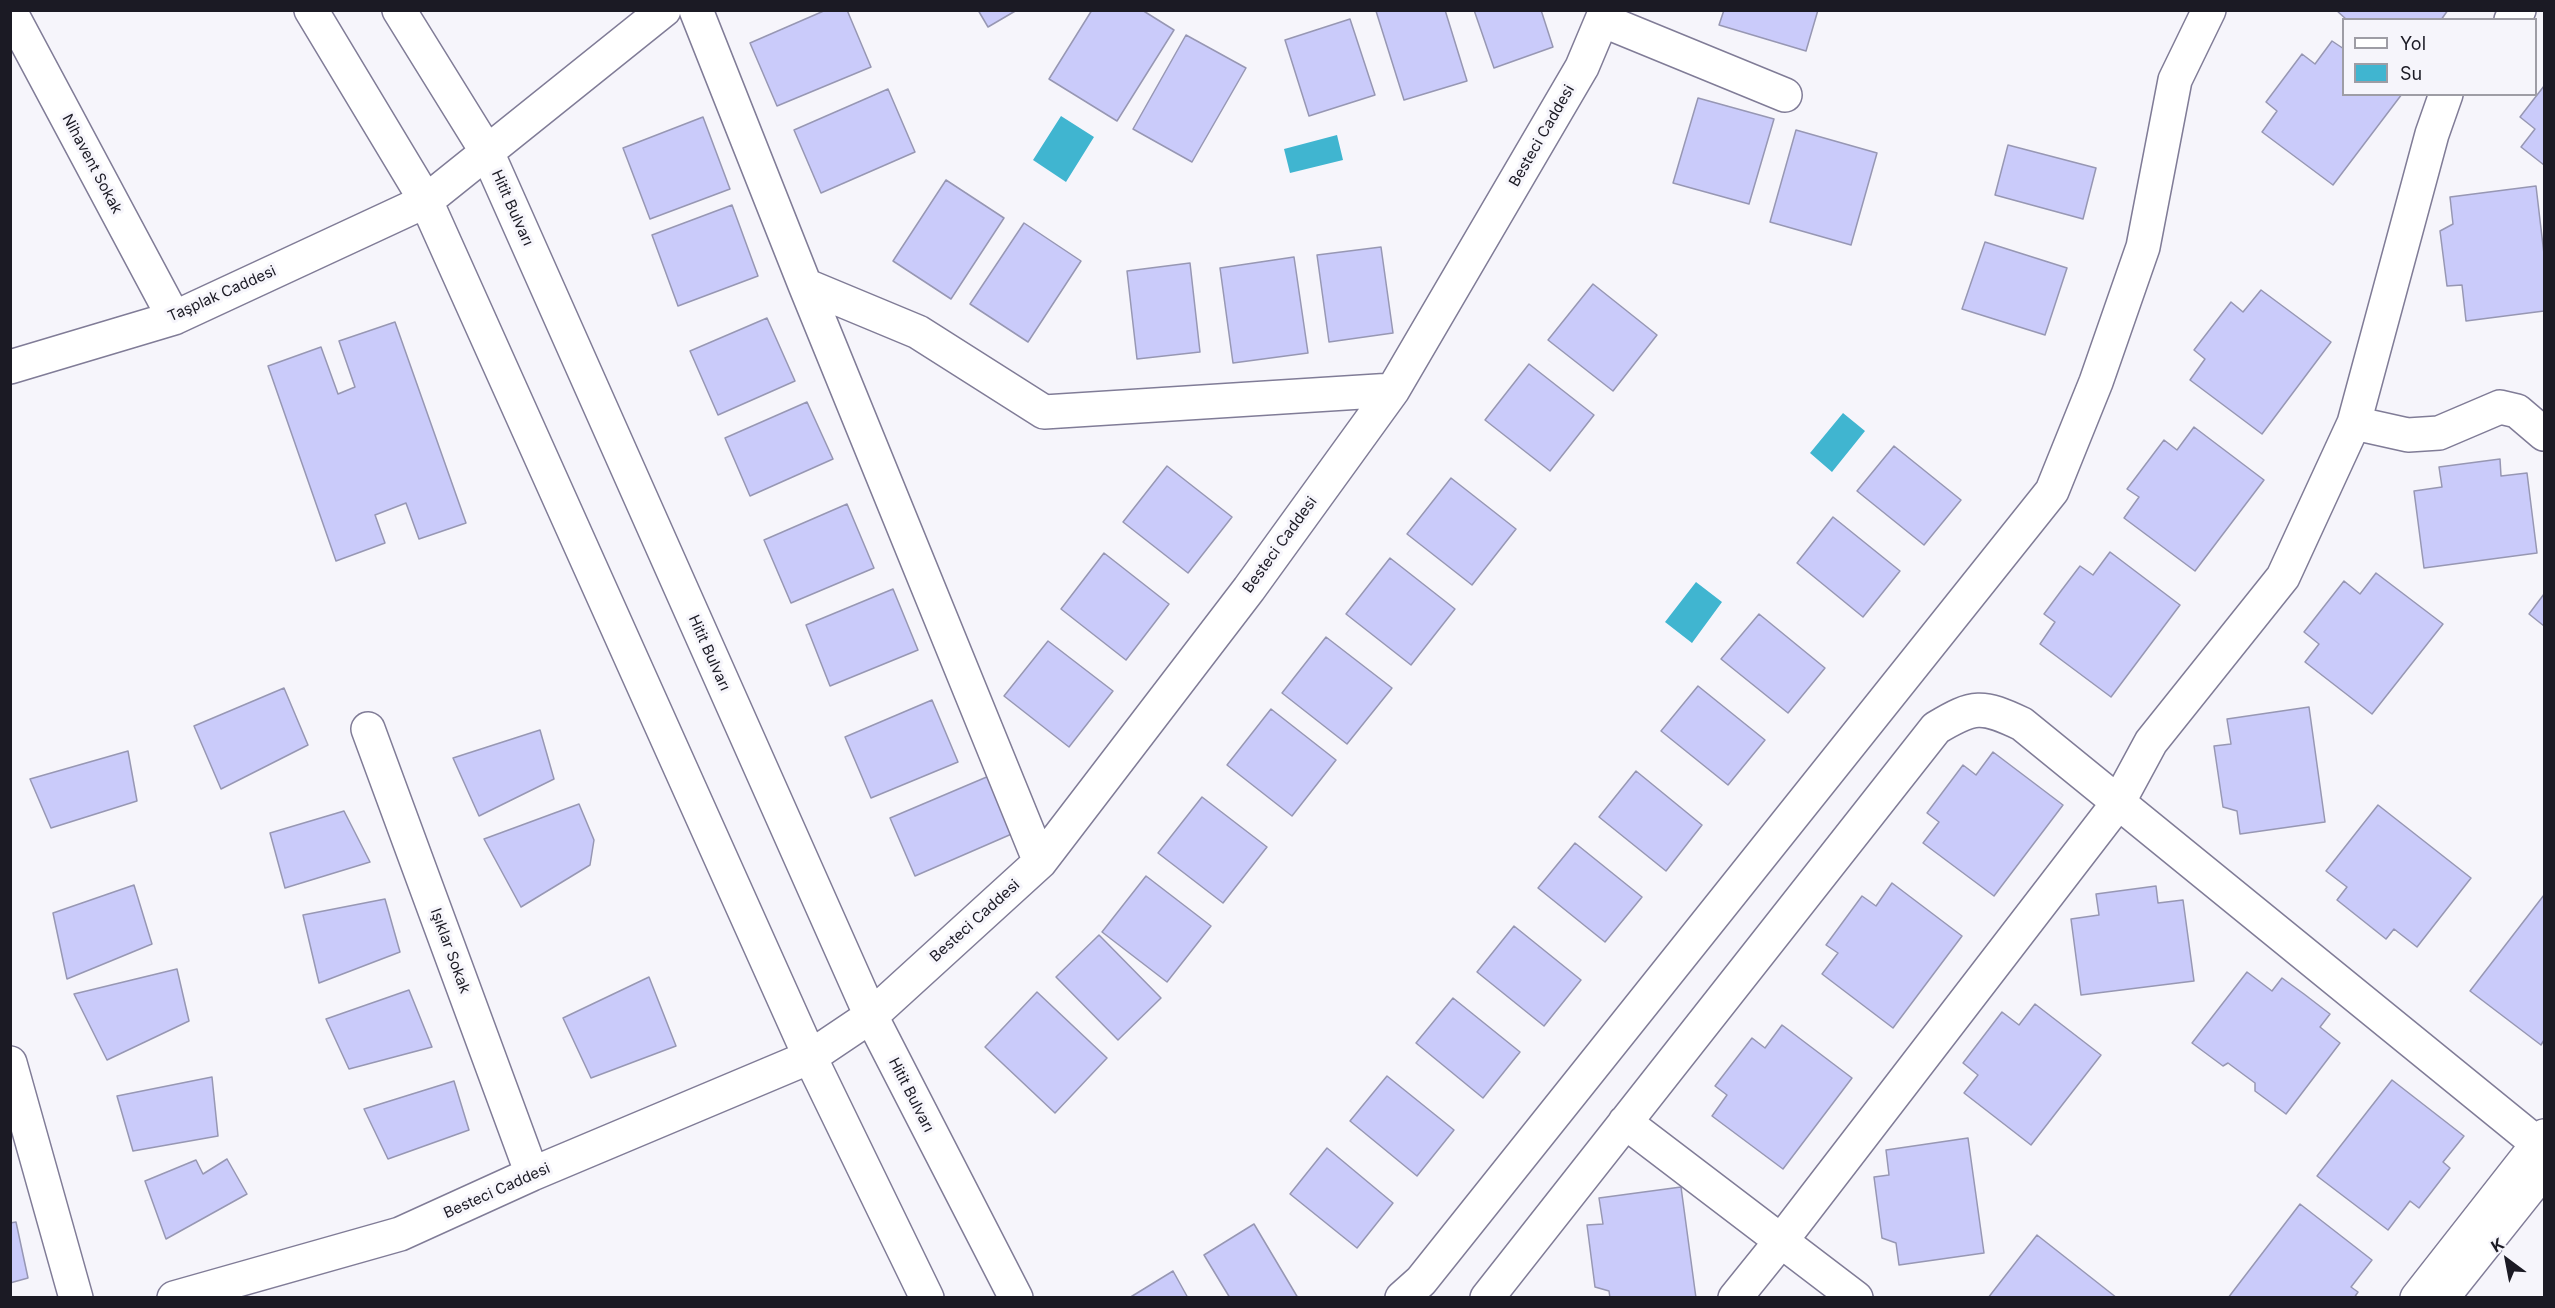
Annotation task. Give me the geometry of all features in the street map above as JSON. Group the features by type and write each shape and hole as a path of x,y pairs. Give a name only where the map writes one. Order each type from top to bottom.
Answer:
{"street":[{"path":"311,10 426,201 810,1057 927,1298"},
{"name":"Hitit Bulvarı","path":"399,10 487,152 871,1016 1016,1298"},
{"name":"Taşplak Caddesi","path":"10,368 174,318 426,201 664,10"},
{"path":"696,10 805,285 1040,862"},
{"path":"1402,1298 1421,1281 2052,491 2096,382 2144,247 2175,80 2209,10"},
{"name":"Nihavent Sokak","path":"10,11 174,318"},
{"path":"1604,15 1785,95"},
{"name":"Besteci Caddesi","path":"174,1298 400,1234 532,1174 810,1057 871,1016 1040,862 1249,589 1393,390 1582,67 1604,15"},
{"path":"1735,1298 2118,803 2151,742 2283,577 2354,423 2432,134 2445,96"},
{"path":"805,285 918,332 1044,412 1393,390"},
{"path":"2354,423 2408,435 2439,433 2500,407 2517,411 2544,434"},
{"path":"1487,1298 1936,728 1963,712 1993,710 2022,724 2542,1150"},
{"name":"Işıklar Sokak","path":"368,729 532,1174"},
{"path":"10,1063 76,1298"},
{"path":"1625,1122 1856,1298"},
{"path":"2417,1298 2542,1150"},
{"path":"2442,1298 2542,1150"}],"water":[{"path":"1061,116 1094,137 1066,182 1033,160"},
{"path":"1337,135 1343,160 1290,173 1284,149"},
{"path":"1843,413 1865,431 1832,472 1810,453"},
{"path":"1696,582 1722,602 1692,643 1665,622"}],"building":[{"path":"826,10 847,10 871,67 777,106 750,43"},
{"path":"978,10 1017,10 988,27"},
{"path":"1092,10 1142,10 1174,30 1117,121 1049,79"},
{"path":"1445,10 1467,81 1404,100 1376,11"},
{"path":"1474,10 1541,10 1553,47 1494,68"},
{"path":"1724,10 1818,10 1806,51 1719,25"},
{"path":"2336,10 2448,10 2442,18 2345,18"},
{"path":"1350,19 1375,95 1309,116 1285,40"},
{"path":"1186,35 1246,68 1192,162 1133,129"},
{"path":"2332,41 2342,48 2342,96 2400,96 2333,185 2262,132 2277,111 2266,102 2302,54 2315,64"},
{"path":"2544,86 2544,165 2521,147 2535,129 2520,117"},
{"path":"888,89 915,152 821,193 794,130"},
{"path":"1698,98 1774,119 1749,204 1673,183"},
{"path":"703,117 730,189 650,219 623,148"},
{"path":"1796,130 1877,153 1851,245 1770,222"},
{"path":"2008,145 2096,168 2083,219 1995,195"},
{"path":"946,180 1004,218 951,299 893,261"},
{"path":"2536,186 2544,254 2544,311 2466,321 2462,285 2447,286 2440,231 2453,224 2450,197"},
{"path":"732,205 758,276 678,306 652,235"},
{"path":"1024,223 1081,261 1028,342 970,304"},
{"path":"1985,242 2067,268 2045,335 1962,309"},
{"path":"1381,247 1393,333 1329,342 1317,255"},
{"path":"1294,257 1308,353 1233,363 1220,268"},
{"path":"1190,263 1200,352 1137,359 1127,271"},
{"path":"1593,284 1657,335 1613,391 1548,340"},
{"path":"2261,290 2331,342 2262,434 2190,380 2205,359 2194,350 2231,302 2243,312"},
{"path":"767,318 795,381 718,415 690,351"},
{"path":"395,322 466,523 419,539 406,503 375,515 385,543 336,561 268,366 321,347 338,394 355,387 339,341"},
{"path":"1529,364 1594,415 1550,471 1485,420"},
{"path":"807,402 833,459 750,496 725,438"},
{"path":"2194,427 2264,480 2195,571 2124,518 2139,497 2127,489 2164,440 2177,450"},
{"path":"1894,446 1961,500 1924,545 1857,491"},
{"path":"2500,459 2501,476 2527,473 2537,553 2424,568 2414,491 2442,487 2439,467"},
{"path":"1167,466 1232,517 1188,573 1123,522"},
{"path":"1451,478 1516,529 1472,585 1407,534"},
{"path":"847,504 874,568 791,603 764,540"},
{"path":"1833,517 1900,571 1863,617 1797,563"},
{"path":"2110,552 2180,605 2111,697 2040,644 2055,622 2044,614 2080,566 2093,575"},
{"path":"1104,553 1169,604 1126,660 1061,609"},
{"path":"1390,558 1455,609 1411,665 1346,614"},
{"path":"2376,573 2443,624 2372,714 2305,662 2319,644 2304,632 2344,581 2360,594"},
{"path":"893,589 918,650 830,686 806,625"},
{"path":"2544,594 2544,626 2529,614"},
{"path":"1759,614 1825,668 1788,713 1721,659"},
{"path":"1326,637 1392,688 1347,744 1282,693"},
{"path":"1048,641 1113,691 1069,747 1004,696"},
{"path":"1698,686 1765,740 1728,785 1661,731"},
{"path":"284,688 308,745 221,789 194,726"},
{"path":"932,700 958,762 871,798 845,737"},
{"path":"2309,707 2325,822 2240,834 2237,811 2223,807 2214,746 2231,744 2227,719"},
{"path":"1271,709 1336,760 1292,816 1227,765"},
{"path":"540,730 554,779 479,816 453,758"},
{"path":"128,751 137,801 51,828 30,779"},
{"path":"1993,752 2063,805 1994,896 1923,843 1939,822 1927,813 1963,765 1976,775"},
{"path":"1636,771 1702,825 1666,871 1599,817"},
{"path":"989,776 1014,833 915,876 890,818"},
{"path":"1202,797 1267,847 1223,903 1158,853"},
{"path":"579,804 594,840 590,865 521,907 484,839"},
{"path":"2378,805 2471,878 2417,947 2394,929 2386,939 2337,900 2347,887 2326,871"},
{"path":"344,811 370,862 285,888 270,833"},
{"path":"1575,843 1642,897 1605,942 1538,888"},
{"path":"1146,876 1211,926 1167,982 1102,932"},
{"path":"1892,883 1962,936 1893,1028 1822,974 1838,953 1826,945 1862,896 1876,906"},
{"path":"134,885 152,944 67,979 53,913"},
{"path":"2156,886 2158,903 2183,900 2194,981 2081,995 2071,919 2099,915 2096,894"},
{"path":"2544,895 2544,1040 2541,1045 2470,991"},
{"path":"385,899 400,952 319,983 303,915"},
{"path":"1514,926 1581,980 1544,1026 1477,972"},
{"path":"1099,935 1161,998 1118,1040 1056,977"},
{"path":"177,969 189,1021 107,1060 74,994"},
{"path":"2247,972 2272,991 2282,978 2304,994 2330,1014 2320,1027 2340,1043 2286,1114 2255,1091 2255,1083 2228,1063 2223,1066 2192,1043"},
{"path":"649,977 676,1046 591,1078 563,1018"},
{"path":"409,990 432,1047 349,1069 326,1019"},
{"path":"1037,992 1107,1058 1055,1113 985,1047"},
{"path":"1453,998 1520,1052 1483,1098 1416,1043"},
{"path":"2035,1004 2101,1055 2031,1145 1964,1093 1978,1075 1963,1063 2002,1012 2019,1025"},
{"path":"1782,1025 1852,1078 1783,1169 1712,1116 1727,1095 1715,1086 1752,1038 1765,1048"},
{"path":"1387,1076 1454,1130 1417,1176 1350,1121"},
{"path":"212,1077 218,1136 133,1151 117,1096"},
{"path":"2392,1080 2464,1136 2443,1162 2450,1168 2419,1208 2410,1201 2388,1230 2317,1176"},
{"path":"454,1081 469,1130 388,1159 364,1109"},
{"path":"1968,1138 1984,1253 1899,1265 1896,1243 1882,1238 1874,1177 1889,1175 1886,1150"},
{"path":"1327,1148 1393,1203 1357,1248 1290,1194"},
{"path":"227,1159 247,1194 166,1239 145,1181 196,1160 203,1174"},
{"path":"1681,1187 1696,1298 1610,1298 1609,1291 1595,1287 1587,1225 1603,1224 1599,1198"},
{"path":"2300,1204 2372,1260 2351,1287 2358,1292 2354,1298 2228,1298"},
{"path":"16,1222 28,1278 10,1283 10,1223"},
{"path":"1254,1224 1298,1298 1230,1298 1204,1255"},
{"path":"2037,1235 2117,1298 1988,1298"},
{"path":"1173,1271 1188,1298 1129,1298"}]}
